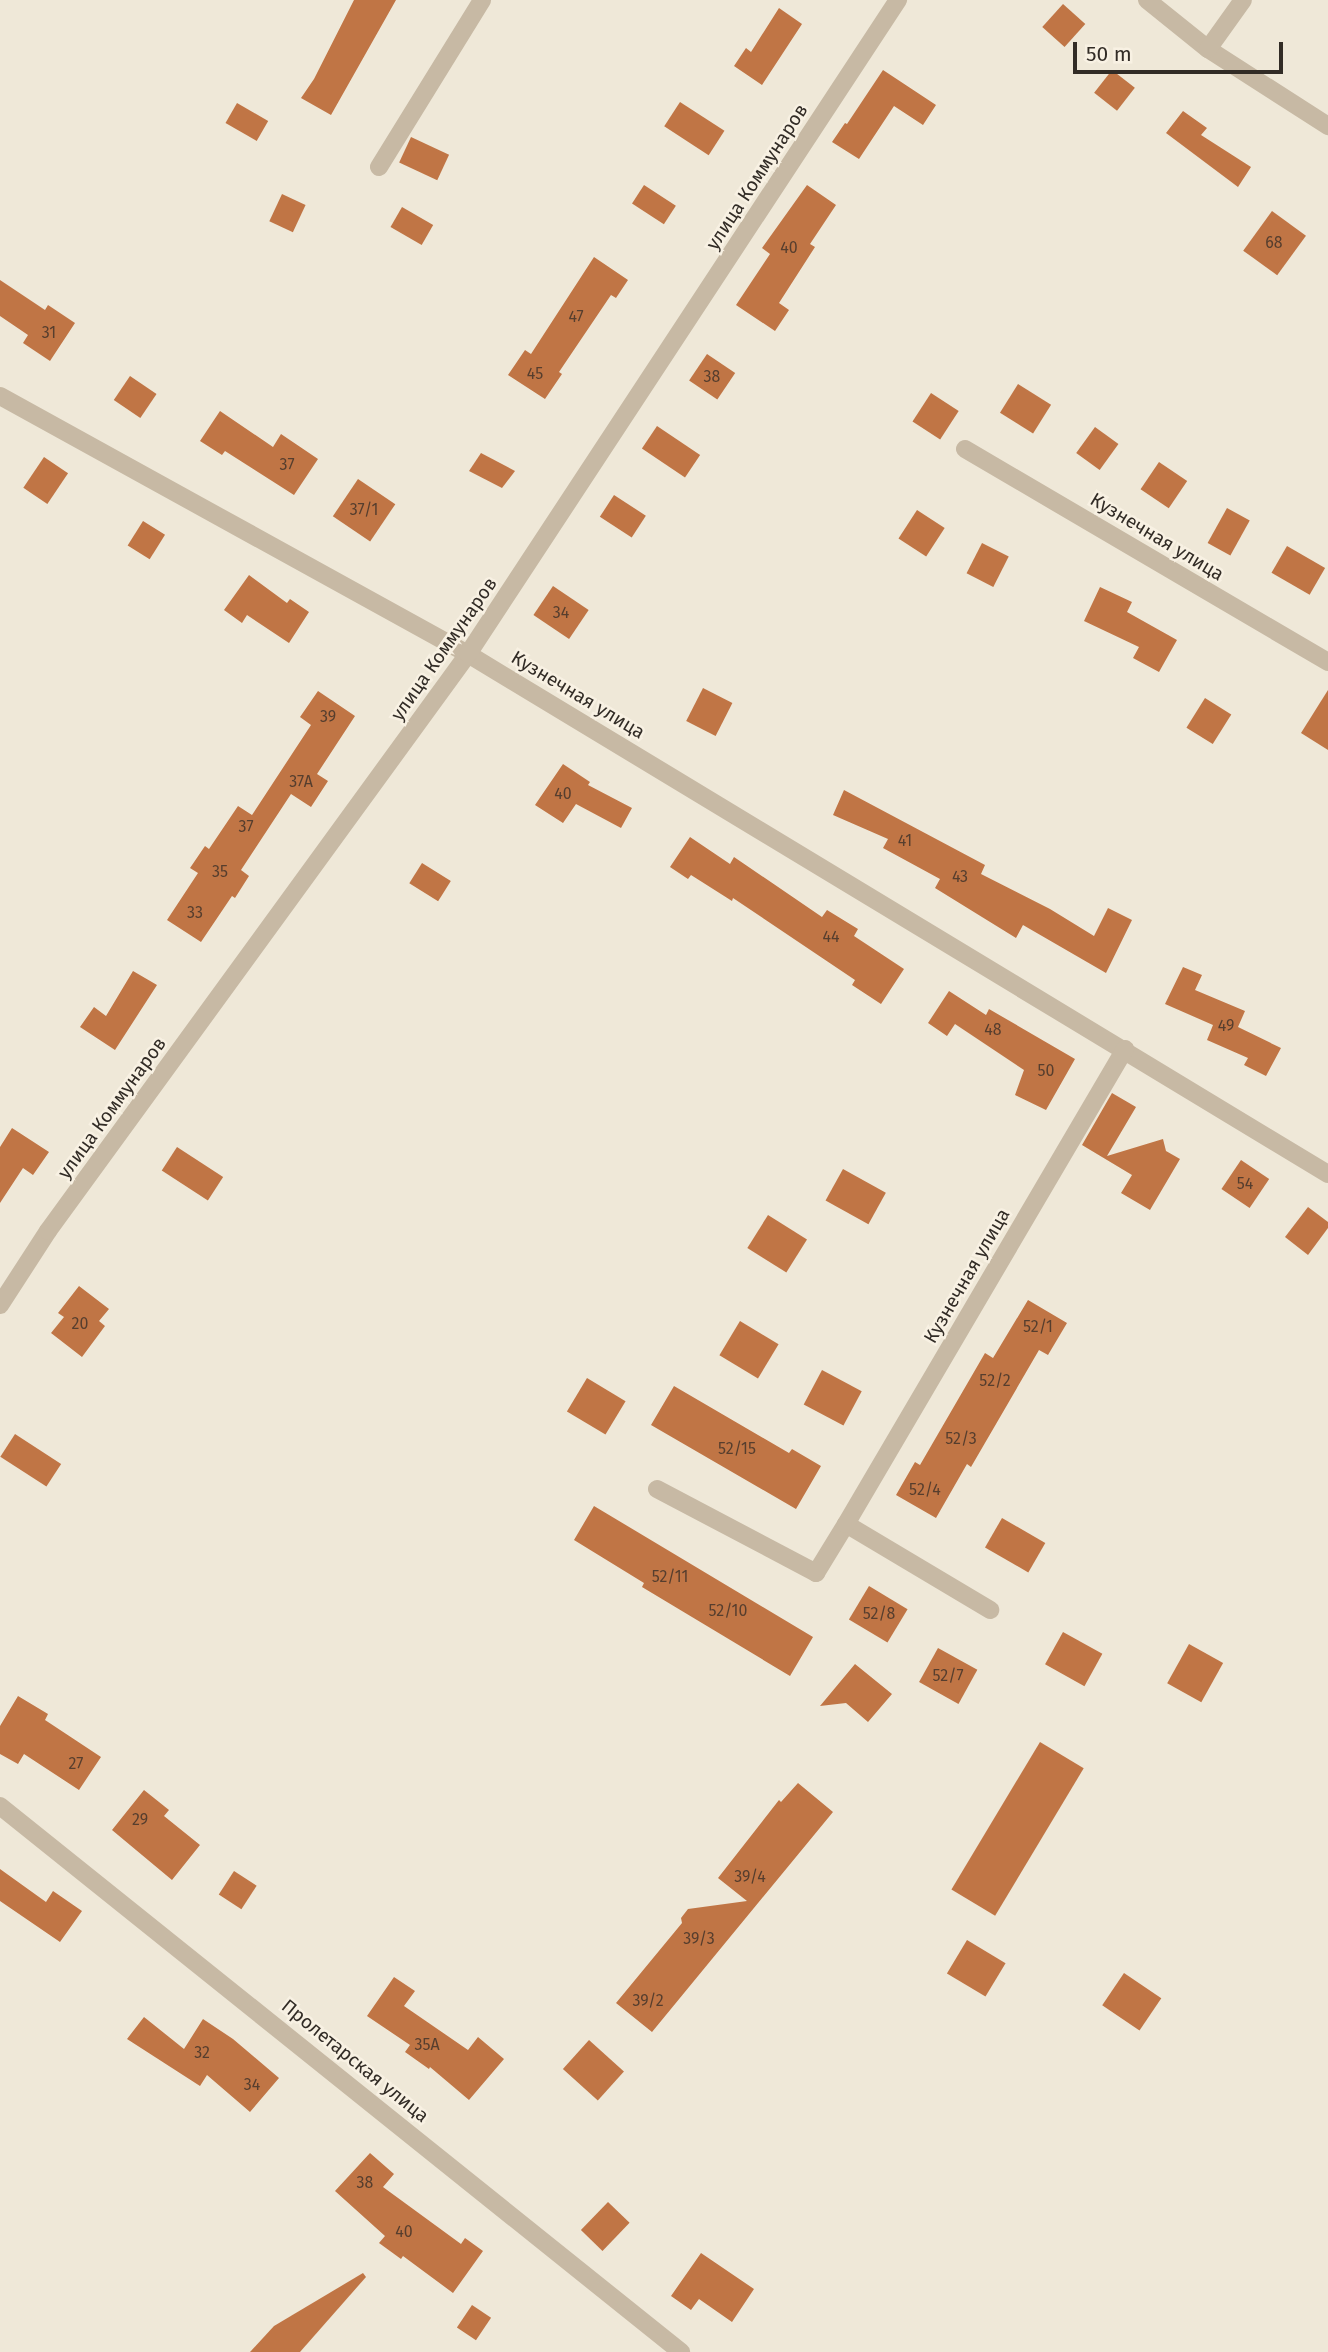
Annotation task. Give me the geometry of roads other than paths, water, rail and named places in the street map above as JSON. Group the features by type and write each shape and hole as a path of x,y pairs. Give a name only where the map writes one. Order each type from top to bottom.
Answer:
{"street":[{"path":"380,167 482,0"},
{"name":"улица Коммунаров","path":"0,1305 48,1231 468,654 898,0"},
{"path":"1147,0 1208,49 1328,126"},
{"path":"1208,49 1244,0"},
{"name":"Кузнечная улица","path":"0,396 468,654 1328,1174"},
{"name":"Кузнечная улица","path":"965,449 1328,662"},
{"name":"Кузнечная улица","path":"657,1489 816,1573 1125,1049"},
{"path":"846,1524 990,1610"},
{"name":"Пролетарская улица","path":"0,1806 681,2352"}]}
